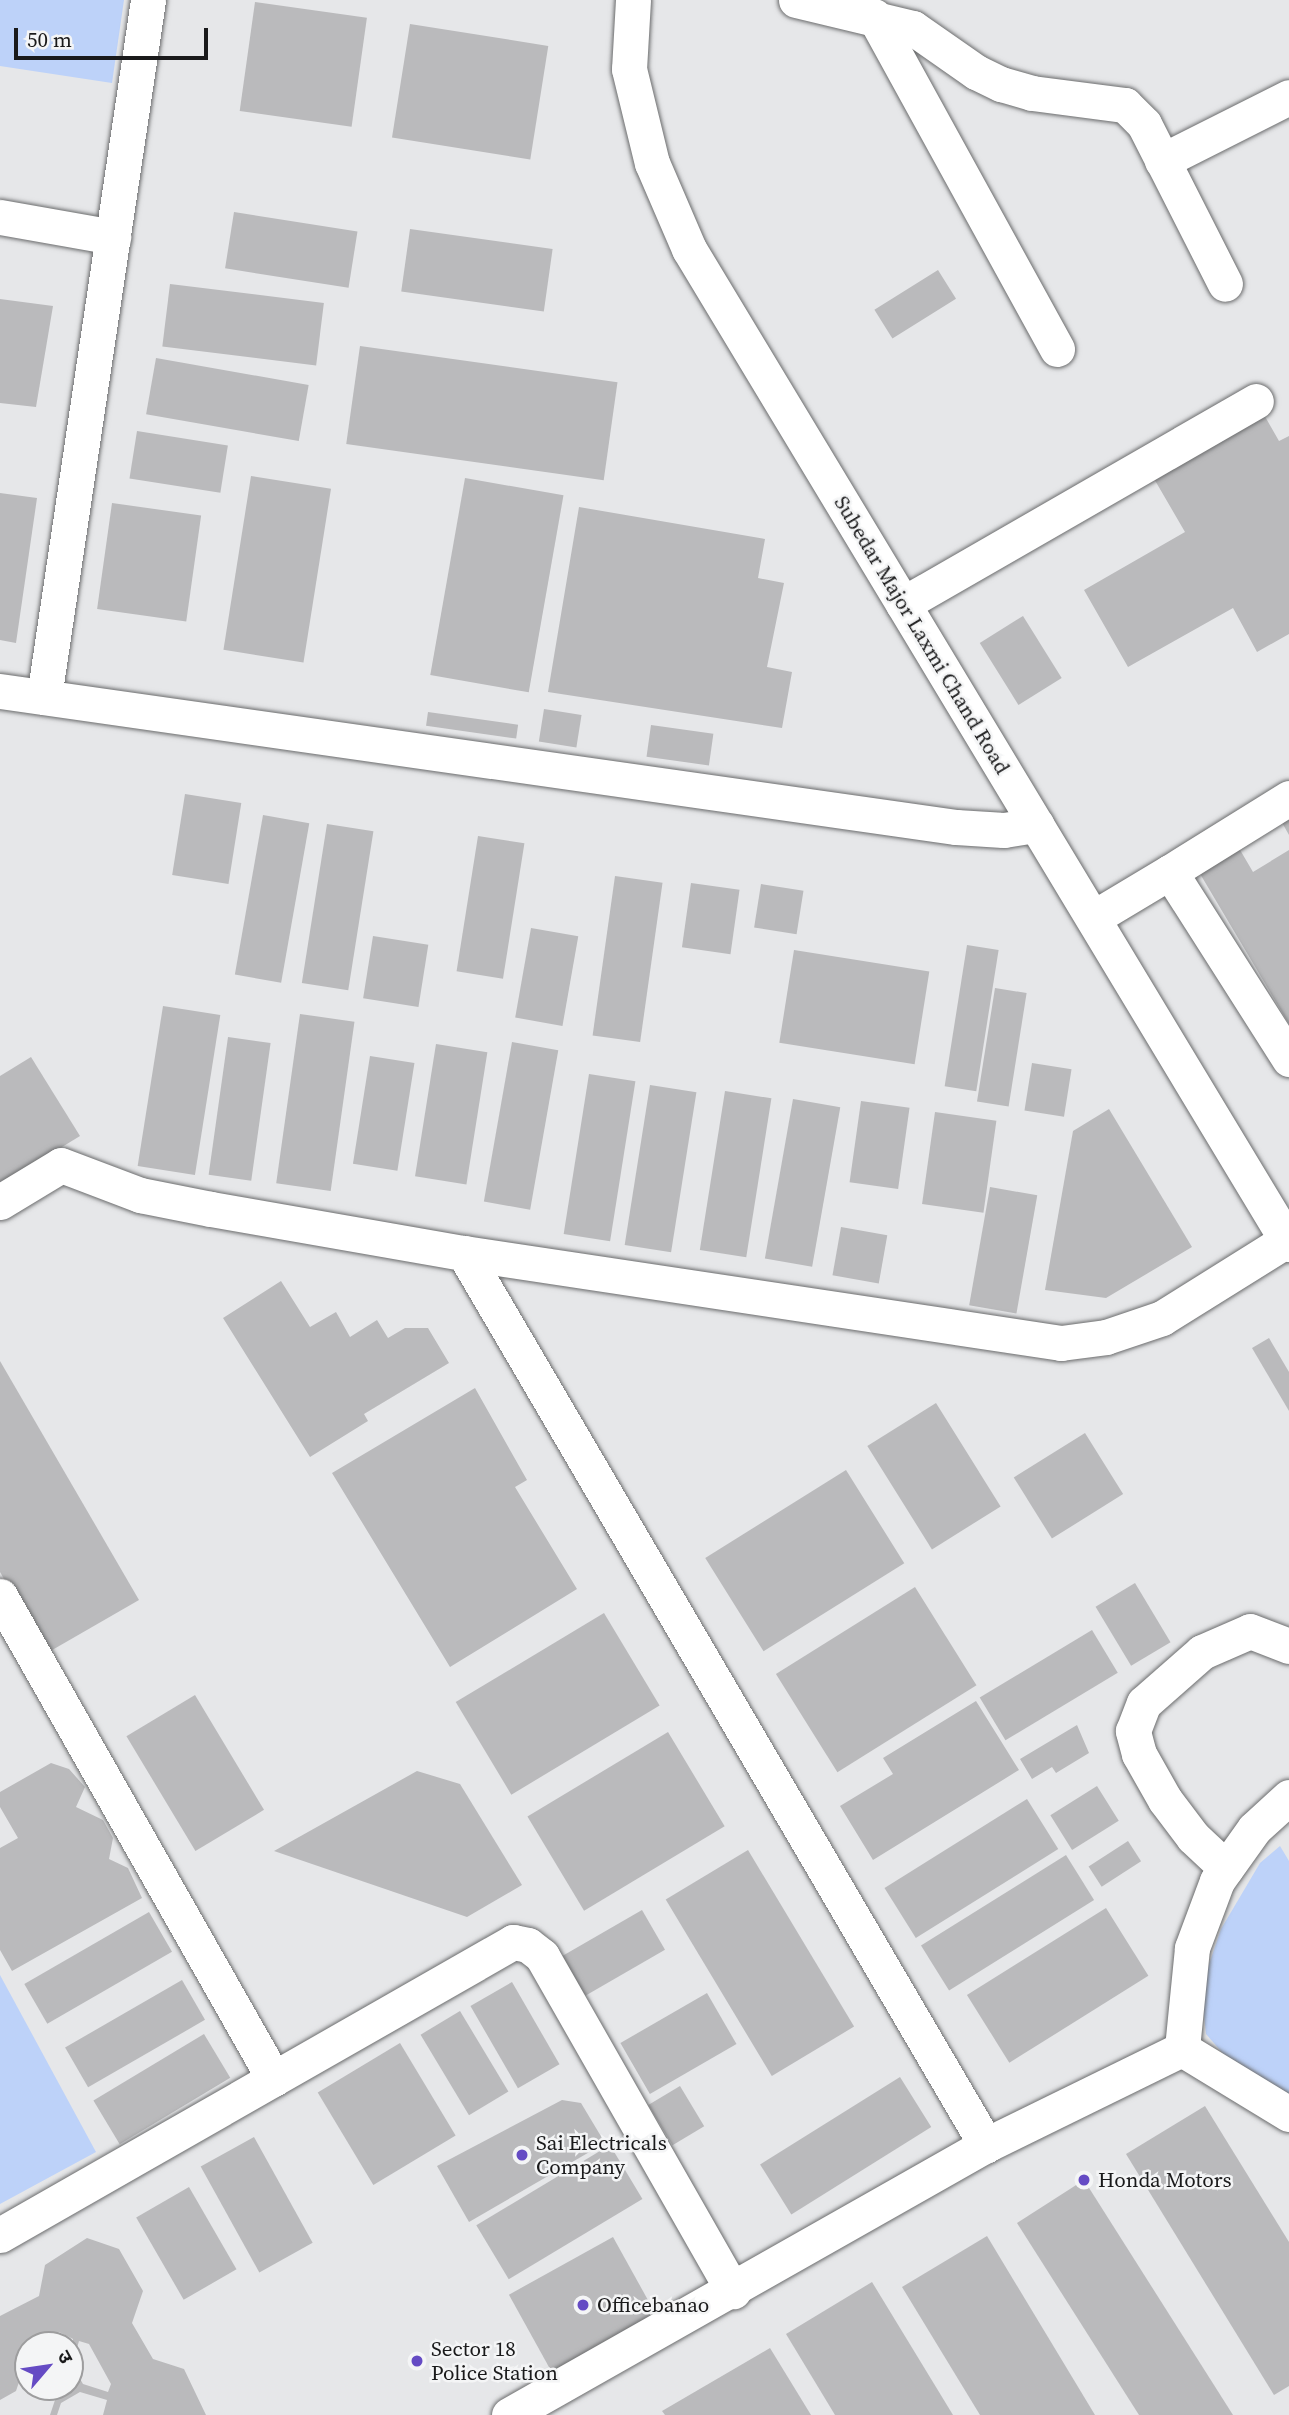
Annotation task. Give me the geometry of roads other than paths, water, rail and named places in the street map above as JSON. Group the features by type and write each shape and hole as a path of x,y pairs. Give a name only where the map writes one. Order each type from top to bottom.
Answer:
{"street":[{"path":"44,698 148,0"},
{"name":"Subedar Major Laxmi Chand Road","path":"633,0 629,69 652,163 689,249 1288,1242"},
{"path":"796,0 874,16 913,28 976,72 1002,84 1032,93 1097,98 1125,105 1144,124 1225,284"},
{"path":"874,16 1057,349"},
{"path":"1162,161 1289,97"},
{"path":"0,217 113,237"},
{"path":"903,604 1256,401"},
{"path":"0,691 956,827 1004,830 1037,825"},
{"path":"1093,918 1289,798"},
{"path":"1170,872 1289,1059"},
{"path":"0,1202 61,1165 140,1195 464,1253 1061,1343 1106,1337 1162,1318 1288,1242"},
{"path":"464,1253 986,2145"},
{"path":"0,1596 274,2079"},
{"path":"1226,1868 1193,1837 1165,1800 1139,1754 1133,1731 1144,1703 1202,1652 1251,1631 1289,1646"},
{"path":"1182,2049 1192,1948 1226,1868 1254,1829 1284,1814"},
{"path":"0,2235 493,1950 513,1941 528,1945 542,1956 733,2291"},
{"path":"509,2415 733,2291 986,2145 1182,2049"},
{"path":"1182,2049 1285,2118"}],"place":[{"name":"Sai Electricals Company","path":"522,2155"},
{"name":"Honda Motors","path":"1084,2180"},
{"name":"Officebanao","path":"583,2305"},
{"name":"Sector 18 Police Station","path":"417,2361"}]}
